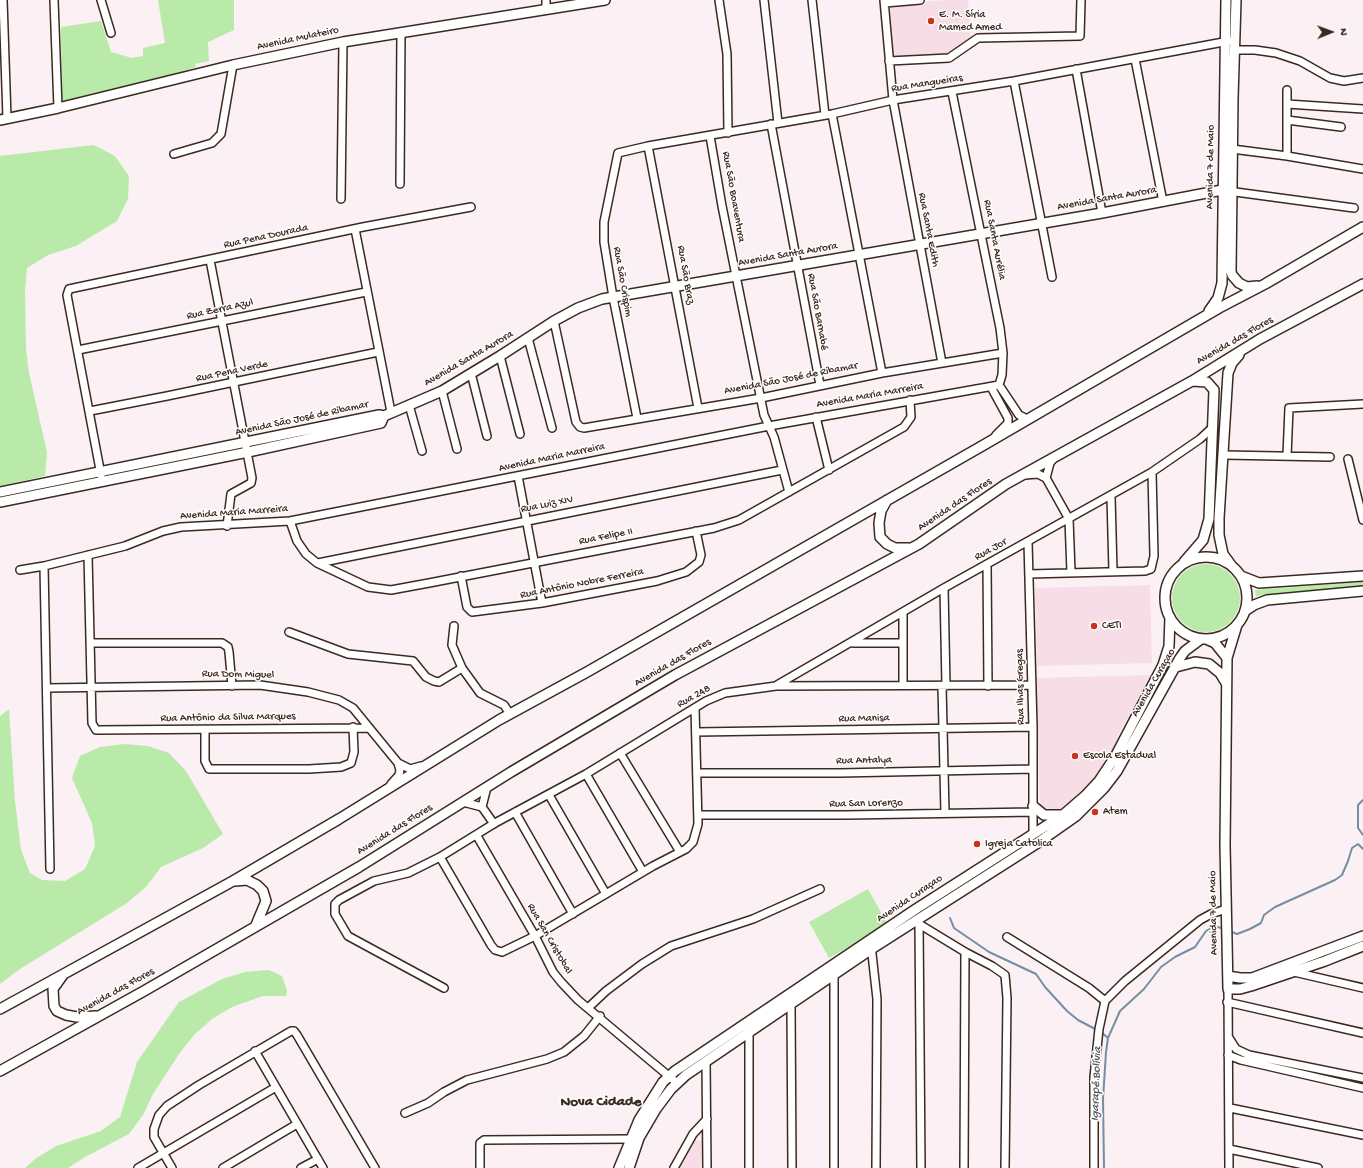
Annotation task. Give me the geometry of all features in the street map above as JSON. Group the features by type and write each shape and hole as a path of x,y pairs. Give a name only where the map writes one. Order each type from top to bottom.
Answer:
{"main road":[{"name":"Avenida Mulateiro","path":"4,119 58,108 233,65 342,42 604,0"},
{"name":"Avenida 7 de Maio","path":"1226,0 1225,42 1227,191 1232,275 1239,283 1247,287 1265,284"},
{"name":"Avenida 7 de Maio","path":"1194,323 1213,306 1221,291 1227,191 1232,149 1236,0"},
{"name":"Avenida Santa Aurora","path":"388,414 442,391 554,321 578,308 613,297 1227,191"},
{"path":"0,1009 233,882 510,714 587,672 982,446 1218,308 1265,284 1363,227"},
{"name":"Avenida das Flores","path":"0,1071 359,866 486,787 675,675 919,544 975,504 1022,476 1192,381 1260,339 1363,284"},
{"path":"1245,612 1247,596 1241,576 1223,554 1219,535 1218,518 1224,455 1228,373 1236,358 1260,339"},
{"path":"1192,381 1201,380 1212,385 1214,390 1209,519 1203,540 1171,577 1166,590 1166,604 1170,617 1178,628 1188,635 1215,644 1226,658"},
{"name":"Avenida São José de Ribamar","path":"0,502 102,477 380,423 388,414"},
{"name":"Avenida São José de Ribamar","path":"0,492 102,477"},
{"path":"887,500 881,511 879,523 880,537 886,544 895,548 904,549 919,544"},
{"path":"1180,566 1197,558 1215,558 1232,566"},
{"path":"1241,576 1259,583 1363,576"},
{"path":"1203,639 1217,638 1228,633 1237,625 1245,612 1254,605 1267,600 1363,591"},
{"name":"Avenida Curaçao","path":"619,1168 630,1139 648,1105 669,1075 871,944 974,872 1063,814 1085,796 1099,781 1115,757 1167,655 1171,637 1170,617"},
{"name":"Avenida 7 de Maio","path":"1228,989 1225,845 1226,658 1237,625"},
{"name":"Avenida Curaçao","path":"629,1168 640,1138 648,1123 665,1096 677,1083 749,1031 834,975 871,944 919,922 977,881 1061,827 1096,797 1116,771 1130,749 1185,651 1203,639"},
{"path":"1176,667 1195,662 1209,664 1220,673 1226,683"},
{"path":"1034,809 1044,815 1063,814"},
{"path":"974,872 977,881"},
{"path":"233,882 247,880 257,885 263,891 266,901 256,926"},
{"path":"1228,989 1251,986 1294,972 1362,940"},
{"path":"1228,976 1252,978 1362,940"},
{"path":"65,973 53,989 54,1006 57,1011 66,1015 77,1017 100,1015"}],"street":[{"path":"3,0 4,119"},
{"path":"54,0 58,108"},
{"path":"101,0 111,33"},
{"path":"546,0 546,10"},
{"path":"719,0 727,54 728,133"},
{"name":"Rua São Barnabé","path":"764,0 774,124 820,385"},
{"path":"812,0 828,114 882,373"},
{"path":"884,1 920,0"},
{"path":"889,61 949,58 978,38 1080,36 1081,0"},
{"name":"Rua Santa Edith","path":"884,1 893,100 942,363"},
{"path":"400,184 401,32"},
{"name":"Rua Mangueiras","path":"622,151 728,133 893,100 952,92 1235,40"},
{"path":"341,199 342,42"},
{"path":"1235,50 1255,50 1276,53 1300,61 1330,78 1344,81 1363,78"},
{"path":"1134,59 1163,202"},
{"path":"174,154 212,143 221,134 233,65"},
{"path":"1076,69 1102,213"},
{"path":"1014,81 1052,277"},
{"path":"1287,90 1287,156"},
{"name":"Rua Santa Aurélia","path":"952,92 982,234 1003,353 1002,375 999,385"},
{"path":"1287,104 1363,109"},
{"path":"1287,120 1341,127"},
{"name":"Rua São Boaventura","path":"710,136 764,415 774,437 789,492"},
{"name":"Rua São Braz","path":"648,146 698,408"},
{"path":"1232,149 1287,156 1363,169"},
{"name":"Rua São Crispim","path":"622,151 616,157 604,222 604,242 613,297 637,418"},
{"path":"1227,191 1354,208"},
{"name":"Rua Pena Dourada","path":"78,350 67,290 72,288 355,229 471,207"},
{"path":"355,229 388,414"},
{"path":"210,260 248,448 252,478 251,483 231,494 227,526"},
{"name":"Rua Zerra Azul","path":"78,350 366,292"},
{"name":"Avenida São José de Ribamar","path":"554,321 576,422 580,427 584,428 761,398 882,373 1003,353"},
{"path":"528,338 552,428"},
{"path":"78,350 102,477"},
{"name":"Rua Pena Verde","path":"90,411 378,352"},
{"path":"500,356 520,434"},
{"path":"471,373 487,436"},
{"path":"982,446 1008,423 1007,413 991,387 999,385 1019,415 1027,419"},
{"name":"Avenida Maria Marreira","path":"20,570 44,566 125,546 163,531 290,521 816,417 991,387"},
{"path":"442,391 457,449"},
{"name":"Rua Felipe II","path":"290,521 297,541 306,554 317,563 379,590 398,589 696,531 739,520 904,427 911,417 910,400"},
{"path":"1287,456 1289,408 1363,404"},
{"path":"409,405 422,451"},
{"path":"816,417 829,470"},
{"name":"Rua Jor","path":"776,686 944,588 1111,497 1191,446 1213,427"},
{"path":"1224,455 1330,457"},
{"path":"1046,478 1050,463 1054,458"},
{"path":"1348,459 1363,520"},
{"name":"Rua Luiz XIV","path":"317,563 782,470"},
{"path":"1029,574 1149,570 1153,566 1154,556 1152,472"},
{"path":"1022,476 1033,473 1046,478 1069,519 1071,572"},
{"path":"518,476 542,603"},
{"path":"1111,497 1113,571"},
{"name":"Rua Antônio Nobre Ferreira","path":"461,576 467,607 472,612 542,603 657,581 686,572 699,562 701,555 696,531"},
{"name":"Rua Ilhas Gregas","path":"1028,542 1033,727 1033,833"},
{"path":"88,555 91,687"},
{"path":"987,564 988,686"},
{"path":"44,566 50,869"},
{"path":"944,588 943,728 945,813"},
{"path":"903,612 903,685"},
{"path":"454,626 452,645 462,668 480,693 504,705 510,714"},
{"path":"290,632 348,654 413,661 426,677 434,681 439,682 462,668"},
{"path":"91,643 222,643 228,647 232,686"},
{"path":"852,643 903,643"},
{"name":"Rua Dom Miguel","path":"47,688 260,685 285,688 339,700 353,708 398,763"},
{"name":"Rua 248","path":"444,988 348,936 335,914 334,908 339,900 374,881 408,873 440,857 515,812 586,774 695,708 725,693 776,686 1032,685"},
{"name":"Rua Antônio da Silva Marques","path":"91,687 92,723 96,730 368,728"},
{"path":"440,857 491,945 495,950 502,952 535,936 643,872 680,852 690,846 695,837 698,815 695,708"},
{"path":"205,730 205,761 209,769 301,769 347,766 351,762 354,752 353,727"},
{"name":"Rua Manisa","path":"696,732 1033,727"},
{"path":"620,753 680,852"},
{"path":"398,763 410,769 423,766"},
{"path":"384,790 399,775 400,770 398,763"},
{"name":"Rua Antalya","path":"697,773 1033,768"},
{"path":"586,774 643,872"},
{"path":"482,807 486,787"},
{"path":"549,795 606,894"},
{"path":"463,802 482,807 494,824"},
{"name":"Rua San Lorenzo","path":"698,815 846,815 1034,809"},
{"path":"515,812 573,914"},
{"name":"Rua San Cristobal","path":"477,836 535,936 553,972 578,1000 600,1016 677,1083"},
{"path":"588,1008 606,991 642,964 671,946 753,919 820,890"},
{"path":"1094,1168 1094,1077 1099,1029 1105,1001 1125,981 1200,920 1211,914 1227,914"},
{"path":"919,922 965,952 1001,971 1007,979 1005,1168"},
{"path":"919,922 921,1168"},
{"path":"1007,937 1089,988 1105,1001"},
{"path":"871,944 877,999 876,1168"},
{"path":"964,1168 965,952"},
{"path":"1294,972 1363,988"},
{"path":"834,975 834,1168"},
{"name":"Avenida 7 de Maio","path":"1228,989 1227,1002 1230,1108 1229,1168"},
{"path":"1227,1002 1363,1033"},
{"path":"791,1004 792,1168"},
{"path":"405,1113 428,1103 444,1092 467,1080 547,1059 564,1052 584,1036 600,1016"},
{"path":"172,1168 154,1137 156,1122 159,1115 167,1106 255,1051 288,1032 294,1031 375,1168"},
{"path":"749,1031 749,1168"},
{"path":"1228,1036 1236,1049 1249,1055 1363,1078"},
{"path":"255,1051 323,1168"},
{"path":"1228,1054 1242,1060 1363,1088"},
{"path":"706,1061 707,1168"},
{"path":"138,1168 276,1087"},
{"path":"1230,1108 1363,1135"},
{"path":"674,1168 690,1138 707,1119"},
{"path":"223,1168 297,1124"},
{"path":"480,1168 481,1141 502,1139 630,1139"},
{"path":"1229,1149 1318,1168"},
{"path":"302,1168 318,1158"}],"shaded area":[{"name":"E. M. Síria Mamed Amed","path":"968,0 971,38 946,57 894,59 890,4"},
{"name":"CETI","path":"1150,585 1152,663 1037,666 1035,588"},
{"name":"Escola Estadual","path":"1151,675 1117,737 1121,740 1094,781 1061,810 1040,808 1036,678"},
{"path":"702,1140 701,1168 679,1168 692,1142"}],"green space":[{"path":"158,0 234,0 234,30 208,42 209,61 195,64 196,67 183,71 183,75 62,103 61,27 101,21 111,52 132,58 143,56 143,48 165,43"},
{"path":"94,145 115,156 129,176 128,199 117,221 76,246 48,255 27,268 25,292 26,349 29,373 47,452 45,476 0,486 0,156"},
{"path":"1206,564 1219,567 1230,574 1237,585 1240,598 1237,611 1230,622 1219,629 1206,632 1193,629 1182,622 1175,611 1172,598 1175,585 1182,574 1193,567"},
{"path":"1363,582 1363,587 1256,596 1255,590"},
{"path":"9,709 15,801 21,850 30,873 42,880 65,881 85,869 95,846 92,823 72,778 80,756 100,747 125,744 148,746 169,753 186,771 223,834 203,848 161,867 146,887 127,903 20,969 0,984 0,716"},
{"path":"868,889 888,925 829,958 809,922"},
{"path":"269,970 282,976 287,990 286,996 263,996 232,1007 212,1019 194,1035 179,1054 153,1094 143,1115 129,1134 85,1157 68,1168 25,1168 35,1159 56,1146 101,1131 120,1117 137,1062 179,1002 222,979 245,972"}],"waterway":[{"name":"Igarapé Bolívia","path":"1363,800 1358,805 1358,828 1363,835"},
{"name":"Igarapé Bolívia","path":"1229,931 1237,934 1250,929 1261,923 1264,915 1275,907 1335,880 1342,875 1352,848 1358,844 1363,849"},
{"path":"950,918 954,928 989,952 1036,974 1045,987 1067,1011 1078,1020 1097,1030"},
{"name":"Igarapé Bolívia","path":"1104,1168 1103,1099 1106,1052 1108,1038 1120,1011 1144,989 1161,967 1175,957 1195,947 1206,931 1215,926 1224,929"},
{"path":"1101,1032 1108,1038"}],"place":[{"name":"E. M. Síria Mamed Amed","path":"931,21"},
{"name":"CETI","path":"1094,626"},
{"name":"Escola Estadual","path":"1075,756"},
{"name":"Atem","path":"1095,812"},
{"name":"Igreja Catolica","path":"977,844"}],"district":[{"name":"Nova Cidade","path":"601,1103"}]}
